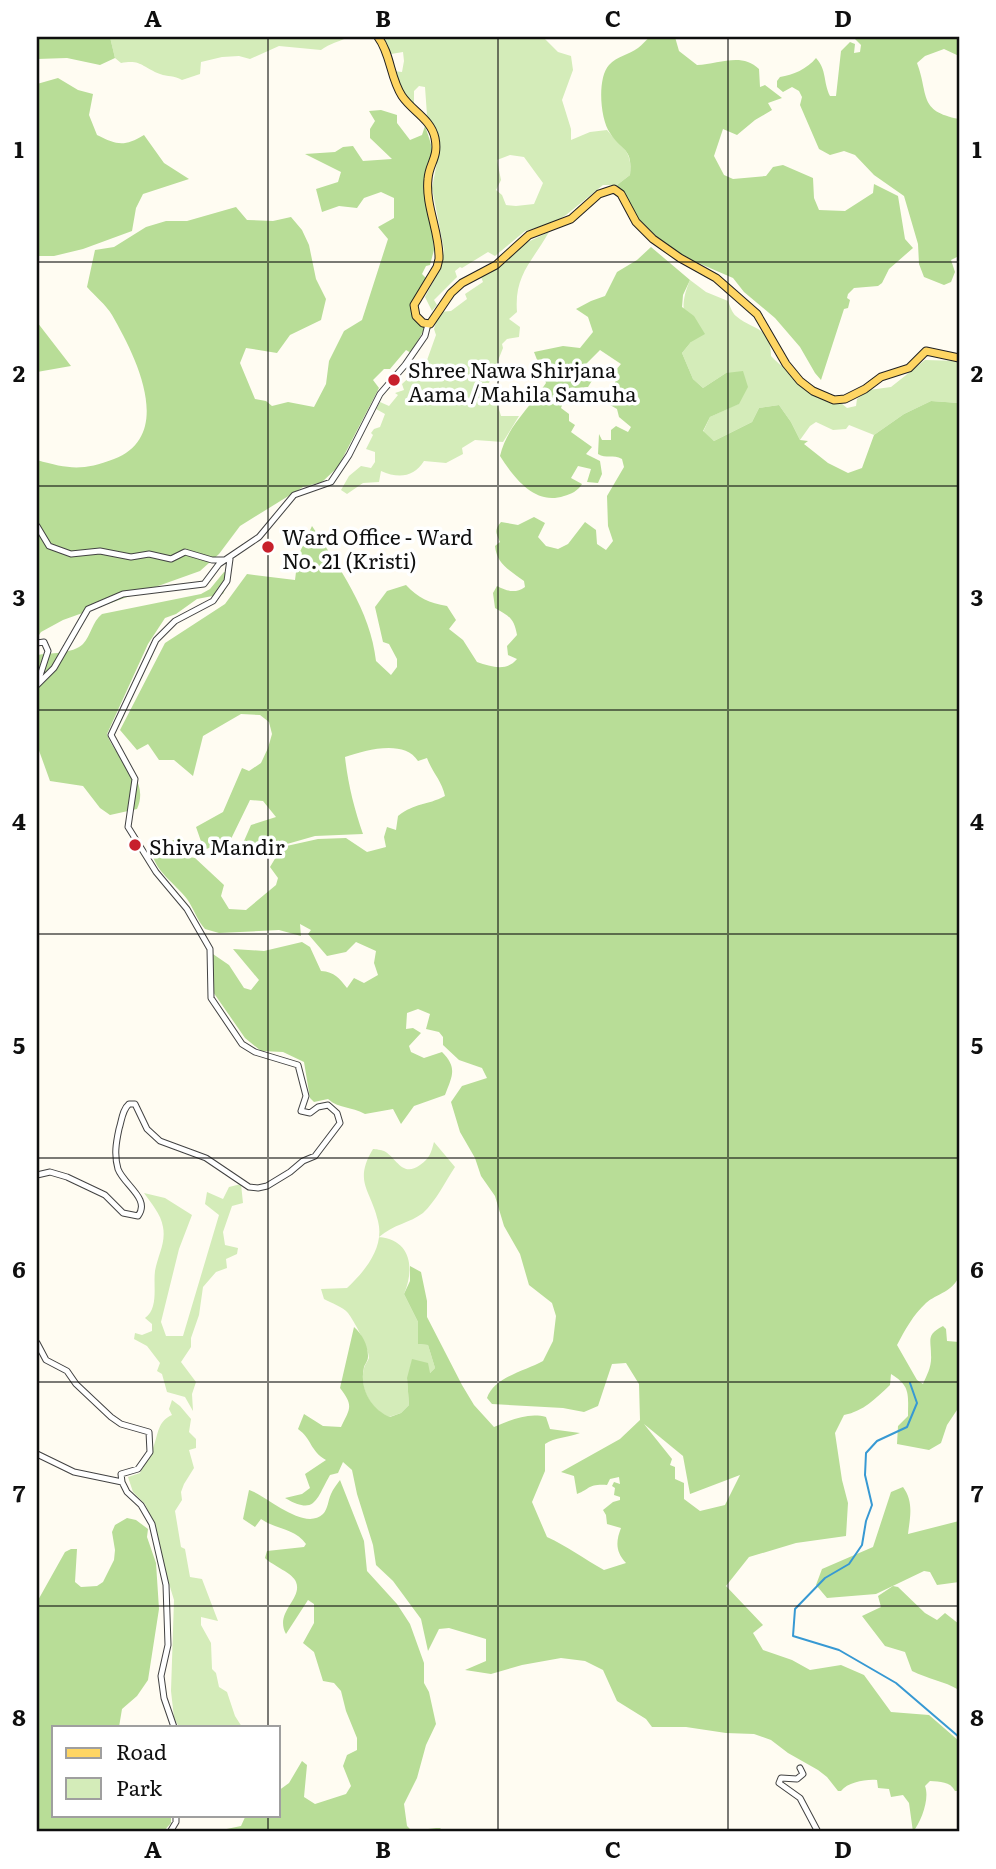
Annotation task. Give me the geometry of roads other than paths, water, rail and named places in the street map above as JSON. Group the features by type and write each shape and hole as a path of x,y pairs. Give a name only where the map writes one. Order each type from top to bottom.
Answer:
{"main road":[{"path":"378,37 400,92 426,121 435,139 436,157 428,175 428,190 439,259 414,309 419,319 428,324 451,293 496,265 529,235 570,219 599,194 614,189 621,194 636,222 653,239 716,278 757,314 786,364 806,386 820,394 834,400 845,399 881,377 909,368 926,351 959,358"}],"street":[{"path":"37,643 44,642 48,651 37,685 54,668 88,609 123,594 204,584 228,559 260,537 294,495 331,482 349,455 380,394 425,336 428,324"},
{"path":"37,526 49,546 71,554 100,551 131,557 149,554 171,559 185,552 212,560 228,559"},
{"path":"37,1175 50,1172 67,1177 105,1195 123,1213 140,1216 141,1200 118,1170 115,1147 123,1113 129,1104 135,1104 147,1129 160,1141 206,1158 249,1186 258,1188 315,1156 340,1123 337,1113 328,1105 318,1107 310,1113 301,1111 306,1096 298,1065 255,1052 242,1044 211,998 209,949 187,909 156,872 128,827 135,779 111,735 156,640 175,621 213,601 227,581 228,559"},
{"path":"37,1343 46,1360 67,1371 111,1417 121,1424 149,1432 150,1452 138,1469 121,1474 127,1492 141,1505 152,1524 166,1586 168,1645 161,1676 164,1698 174,1726"},
{"path":"37,1454 74,1472 122,1482"},
{"path":"800,1768 803,1774 797,1779 780,1778 779,1783 800,1798 818,1832"},
{"path":"170,1832 176,1822 176,1816"}],"waterway":[{"path":"910,1383 917,1403 907,1427 877,1441 866,1453 865,1475 872,1505 862,1545 849,1564 825,1578 795,1609 793,1636 839,1650 896,1683 959,1737"}],"place":[{"name":"Shree Nawa Shirjana Aama /Mahila Samuha","path":"394,380"},
{"name":"Ward Office - Ward No. 21 (Kristi)","path":"268,547"},
{"name":"Shiva Mandir","path":"135,845"}]}
